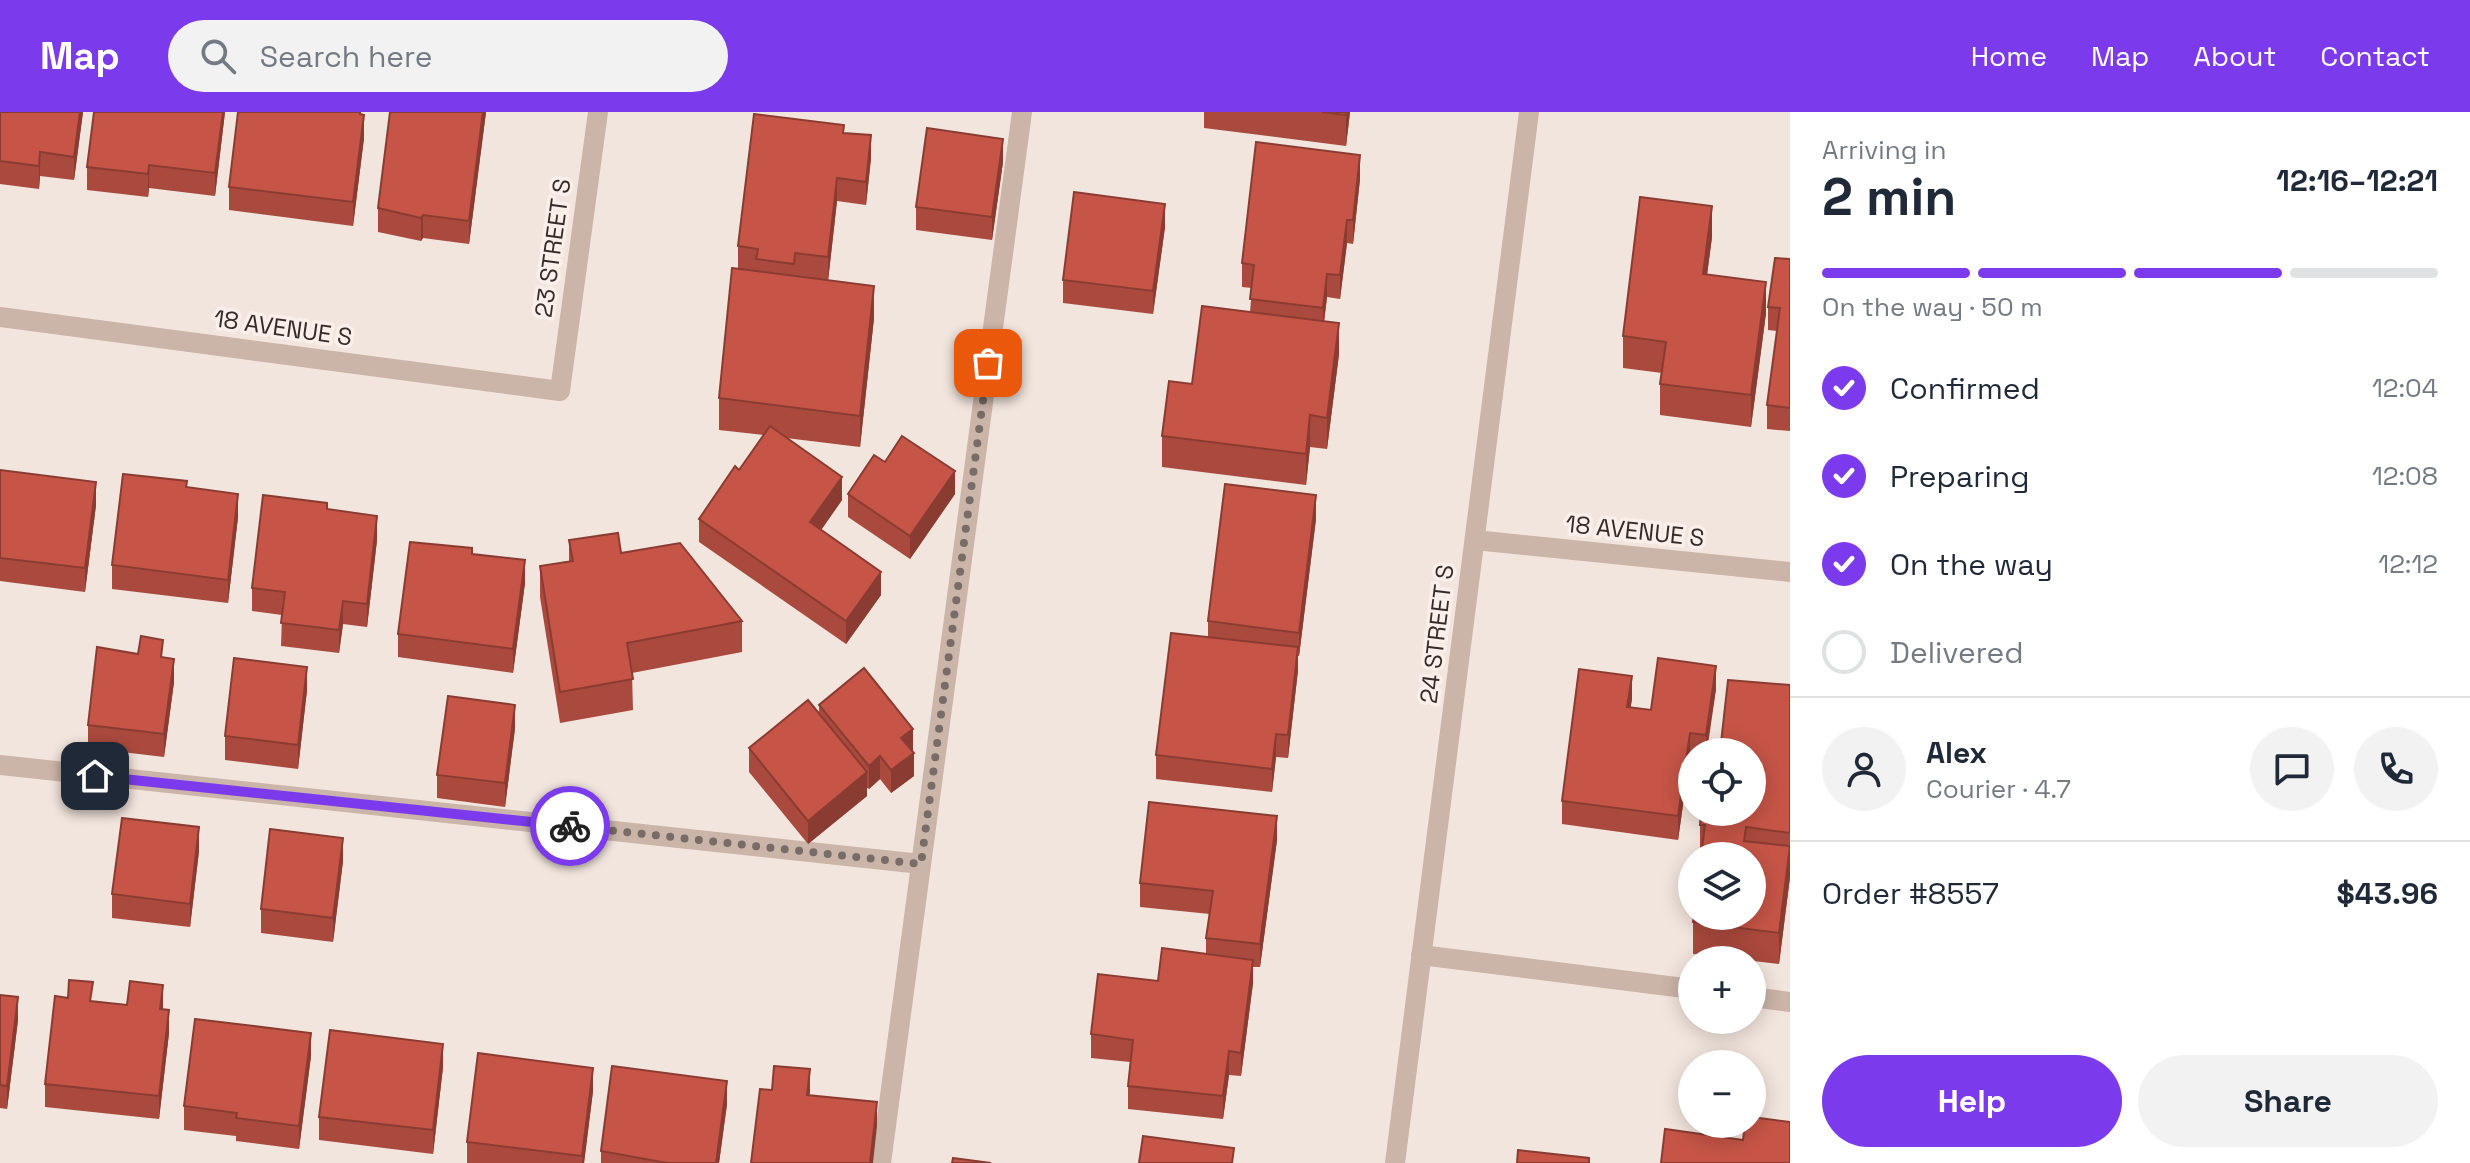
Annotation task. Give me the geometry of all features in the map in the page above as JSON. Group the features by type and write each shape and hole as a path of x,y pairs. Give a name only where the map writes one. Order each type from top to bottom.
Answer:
{"street":[{"name":"23 STREET S","path":"560,391 598,112"},
{"path":"881,1163 1022,112"},
{"name":"24 STREET S","path":"1395,1163 1529,112"},
{"name":"18 AVENUE S","path":"0,317 560,391"},
{"name":"18 AVENUE S","path":"1475,540 1790,572"},
{"path":"0,765 921,864"},
{"path":"1421,955 1678,987"},
{"path":"1766,999 1790,1002"}],"building":[{"path":"0,112 80,112 74,157 40,152 39,166 0,161"},
{"path":"94,112 223,112 215,173 149,165 148,174 87,167"},
{"path":"238,112 360,112 364,115 353,202 229,187"},
{"path":"390,112 483,112 469,221 423,215 421,218 378,208"},
{"path":"754,114 844,125 843,133 871,135 866,182 837,178 828,257 795,253 794,264 756,259 758,249 738,246"},
{"path":"927,128 1003,139 992,217 916,207"},
{"path":"1256,142 1360,155 1353,220 1347,220 1340,275 1327,274 1323,308 1250,299 1254,265 1242,263"},
{"path":"1074,192 1165,204 1153,291 1063,280"},
{"path":"1640,197 1712,206 1703,274 1766,282 1751,395 1660,384 1666,342 1623,336"},
{"path":"1775,258 1790,259 1790,408 1767,405 1780,308 1768,307"},
{"path":"732,268 874,286 860,416 719,398"},
{"path":"1202,306 1339,323 1327,418 1310,415 1306,454 1162,436 1169,381 1192,384"},
{"path":"770,426 842,477 810,522 881,572 846,621 699,519 735,466 739,470"},
{"path":"902,436 955,471 910,536 848,494 874,455 885,462"},
{"path":"0,470 96,482 85,568 0,558"},
{"path":"123,474 187,481 186,487 238,494 228,580 112,565"},
{"path":"1225,484 1316,495 1299,633 1208,621"},
{"path":"263,495 327,503 327,509 377,516 367,604 343,601 339,630 281,623 285,592 252,588"},
{"path":"618,533 621,553 680,543 742,621 627,643 633,679 560,692 540,566 573,561 569,540"},
{"path":"410,542 472,548 472,554 525,560 513,649 398,634"},
{"path":"1171,633 1298,647 1288,735 1276,734 1272,769 1156,755"},
{"path":"141,636 163,640 161,657 174,659 164,734 88,725 97,647 138,654"},
{"path":"234,658 307,667 298,745 225,736"},
{"path":"1658,658 1716,666 1706,735 1690,733 1689,738 1678,738 1678,816 1562,801 1579,669 1632,676 1627,707 1651,710"},
{"path":"864,668 913,729 901,738 914,753 891,770 880,756 869,766 819,705"},
{"path":"1728,680 1790,685 1790,833 1746,827 1744,841 1753,842 1703,842 1705,826 1766,826 1766,738 1722,738"},
{"path":"448,696 515,705 505,783 437,775"},
{"path":"808,700 867,772 808,821 749,748"},
{"path":"1149,802 1277,816 1260,944 1206,938 1213,891 1140,883"},
{"path":"122,818 199,827 190,904 112,894"},
{"path":"270,829 343,838 333,918 261,909"},
{"path":"1766,843 1790,846 1779,933 1756,930 1766,930"},
{"path":"1162,948 1253,960 1241,1053 1229,1051 1223,1096 1128,1086 1133,1040 1091,1034 1098,974 1158,981"},
{"path":"69,980 93,982 90,1001 127,1005 130,981 163,985 160,1009 169,1010 159,1096 45,1084 55,996 68,998"},
{"path":"0,995 18,997 7,1086 0,1085"},
{"path":"195,1019 311,1033 299,1126 236,1118 237,1113 184,1106"},
{"path":"330,1030 443,1044 433,1130 319,1117"},
{"path":"478,1053 593,1068 582,1156 467,1142"},
{"path":"612,1066 727,1081 716,1163 667,1163 601,1151"},
{"path":"774,1066 810,1069 807,1095 877,1102 870,1163 751,1163 760,1089 772,1090"},
{"path":"1766,1119 1790,1122 1790,1163 1661,1163 1665,1129 1678,1131 1678,1138 1766,1138"},
{"path":"1143,1136 1234,1148 1232,1163 1139,1163"},
{"path":"1518,1150 1589,1158 1589,1163 1517,1163"},
{"path":"953,1158 991,1163 952,1163"}],"way so far":[{"path":"570,826 921,864 988,363"}],"route":[{"path":"95,776 570,826"}]}
